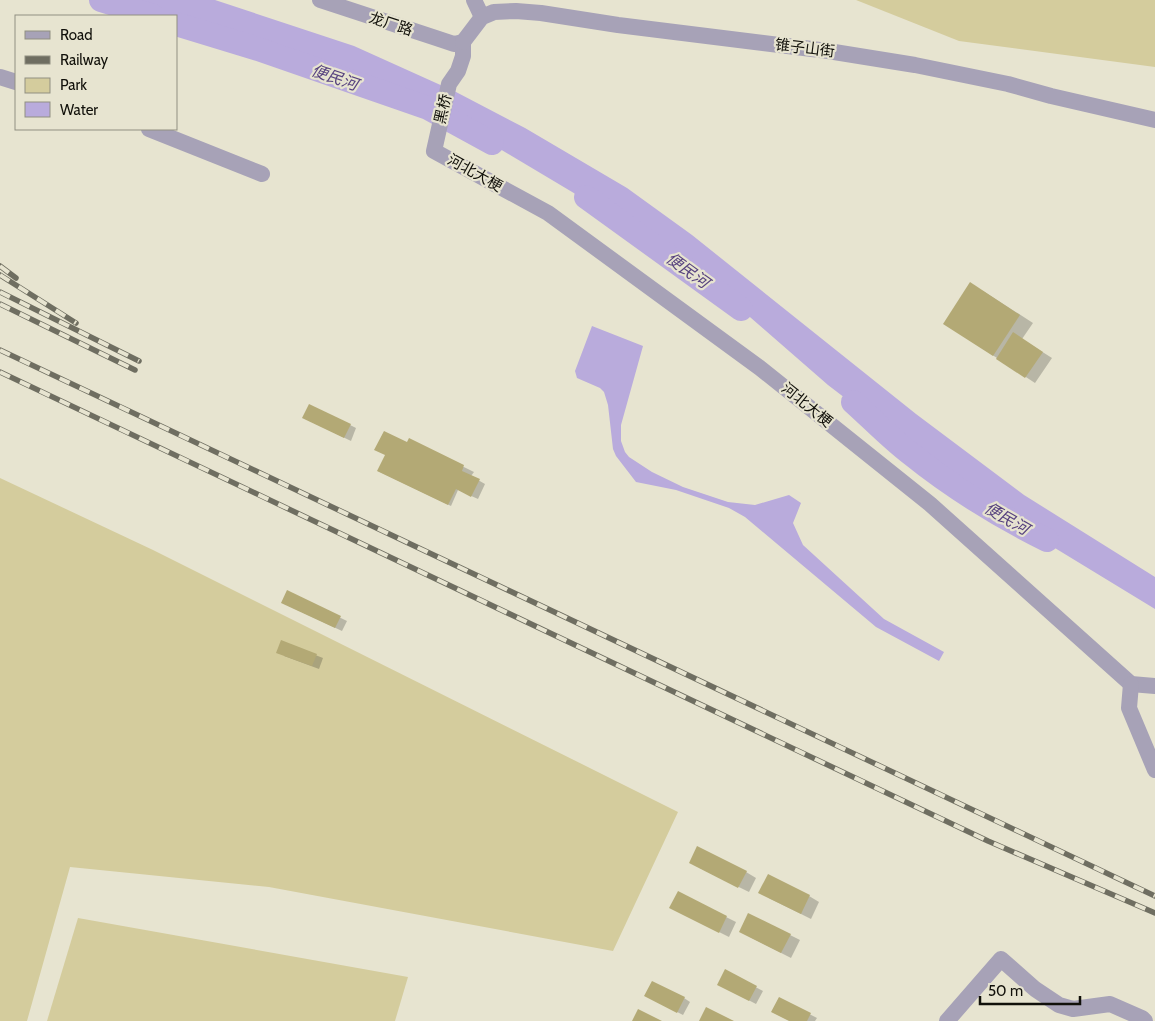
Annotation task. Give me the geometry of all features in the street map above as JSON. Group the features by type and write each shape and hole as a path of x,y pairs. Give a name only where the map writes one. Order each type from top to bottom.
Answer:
{"street":[{"name":"龙厂路","path":"320,0 454,44 463,42"},
{"path":"463,42 482,17 474,0"},
{"name":"锥子山街","path":"482,17 494,12 540,13 618,25 828,51 957,73 1155,120"},
{"name":"黑桥","path":"434,151 449,84 458,71 463,56 463,42"},
{"path":"0,78 15,82"},
{"path":"152,130 262,174"},
{"name":"河北大梗","path":"434,151 548,213 760,368 930,504 1131,684"},
{"path":"1155,686 1131,684 1129,708 1155,770"},
{"path":"947,1021 1001,959 1035,990 1059,1005 1073,1009 1110,1004 1145,1021"}],"green space":[{"path":"856,0 1155,0 1155,67 959,41"},
{"path":"0,478 153,550 678,812 613,951 269,887 70,867 27,1021 0,1021"},
{"path":"78,918 408,977 395,1021 47,1021"}],"water":[{"path":"110,0 215,0 354,46 456,92 525,128 627,188 692,235 916,414 1024,495 1155,577 1155,609 1027,531 964,489 828,385 743,311 665,252 609,214 448,118 407,97 274,48 178,21 178,15 162,15"},
{"path":"592,326 643,346 621,425 621,441 629,457 652,472 683,487 728,502 755,505 789,495 801,503 793,523 803,545 884,619 944,652 939,661 876,627 745,517 729,508 676,490 636,482 616,456 613,449 608,405 604,392 600,388 577,378 575,371"}],"building":[{"path":"970,282 1020,315 993,356 943,324"},
{"path":"1013,332 1043,352 1025,378 996,359"},
{"path":"309,404 351,424 344,438 302,418"},
{"path":"384,431 407,442 409,438 464,465 462,471 480,479 471,497 456,489 448,505 377,471 385,455 374,450"},
{"path":"287,590 341,616 335,628 281,603"},
{"path":"281,640 317,654 312,666 276,653"},
{"path":"697,846 747,871 738,888 689,863"},
{"path":"768,874 810,895 801,914 758,893"},
{"path":"678,891 727,916 719,933 669,908"},
{"path":"748,913 791,934 781,953 739,932"},
{"path":"725,969 757,986 749,1001 717,985"},
{"path":"652,981 685,997 677,1013 644,996"},
{"path":"779,997 811,1013 807,1021 789,1021 771,1012"},
{"path":"706,1007 734,1021 699,1021"},
{"path":"638,1009 662,1021 632,1021"}],"waterway":[{"name":"便民河","path":"101,0 150,15"},
{"name":"便民河","path":"178,25 258,49 428,108 492,143"},
{"name":"便民河","path":"586,197 741,309"},
{"name":"便民河","path":"853,402 896,442 943,478 994,511 1047,540"}],"railway":[{"path":"0,266 16,278"},
{"path":"0,275 76,323"},
{"path":"0,292 139,361"},
{"path":"0,304 135,370"},
{"path":"0,350 1155,896"},
{"path":"0,372 988,841 1155,913"}]}
